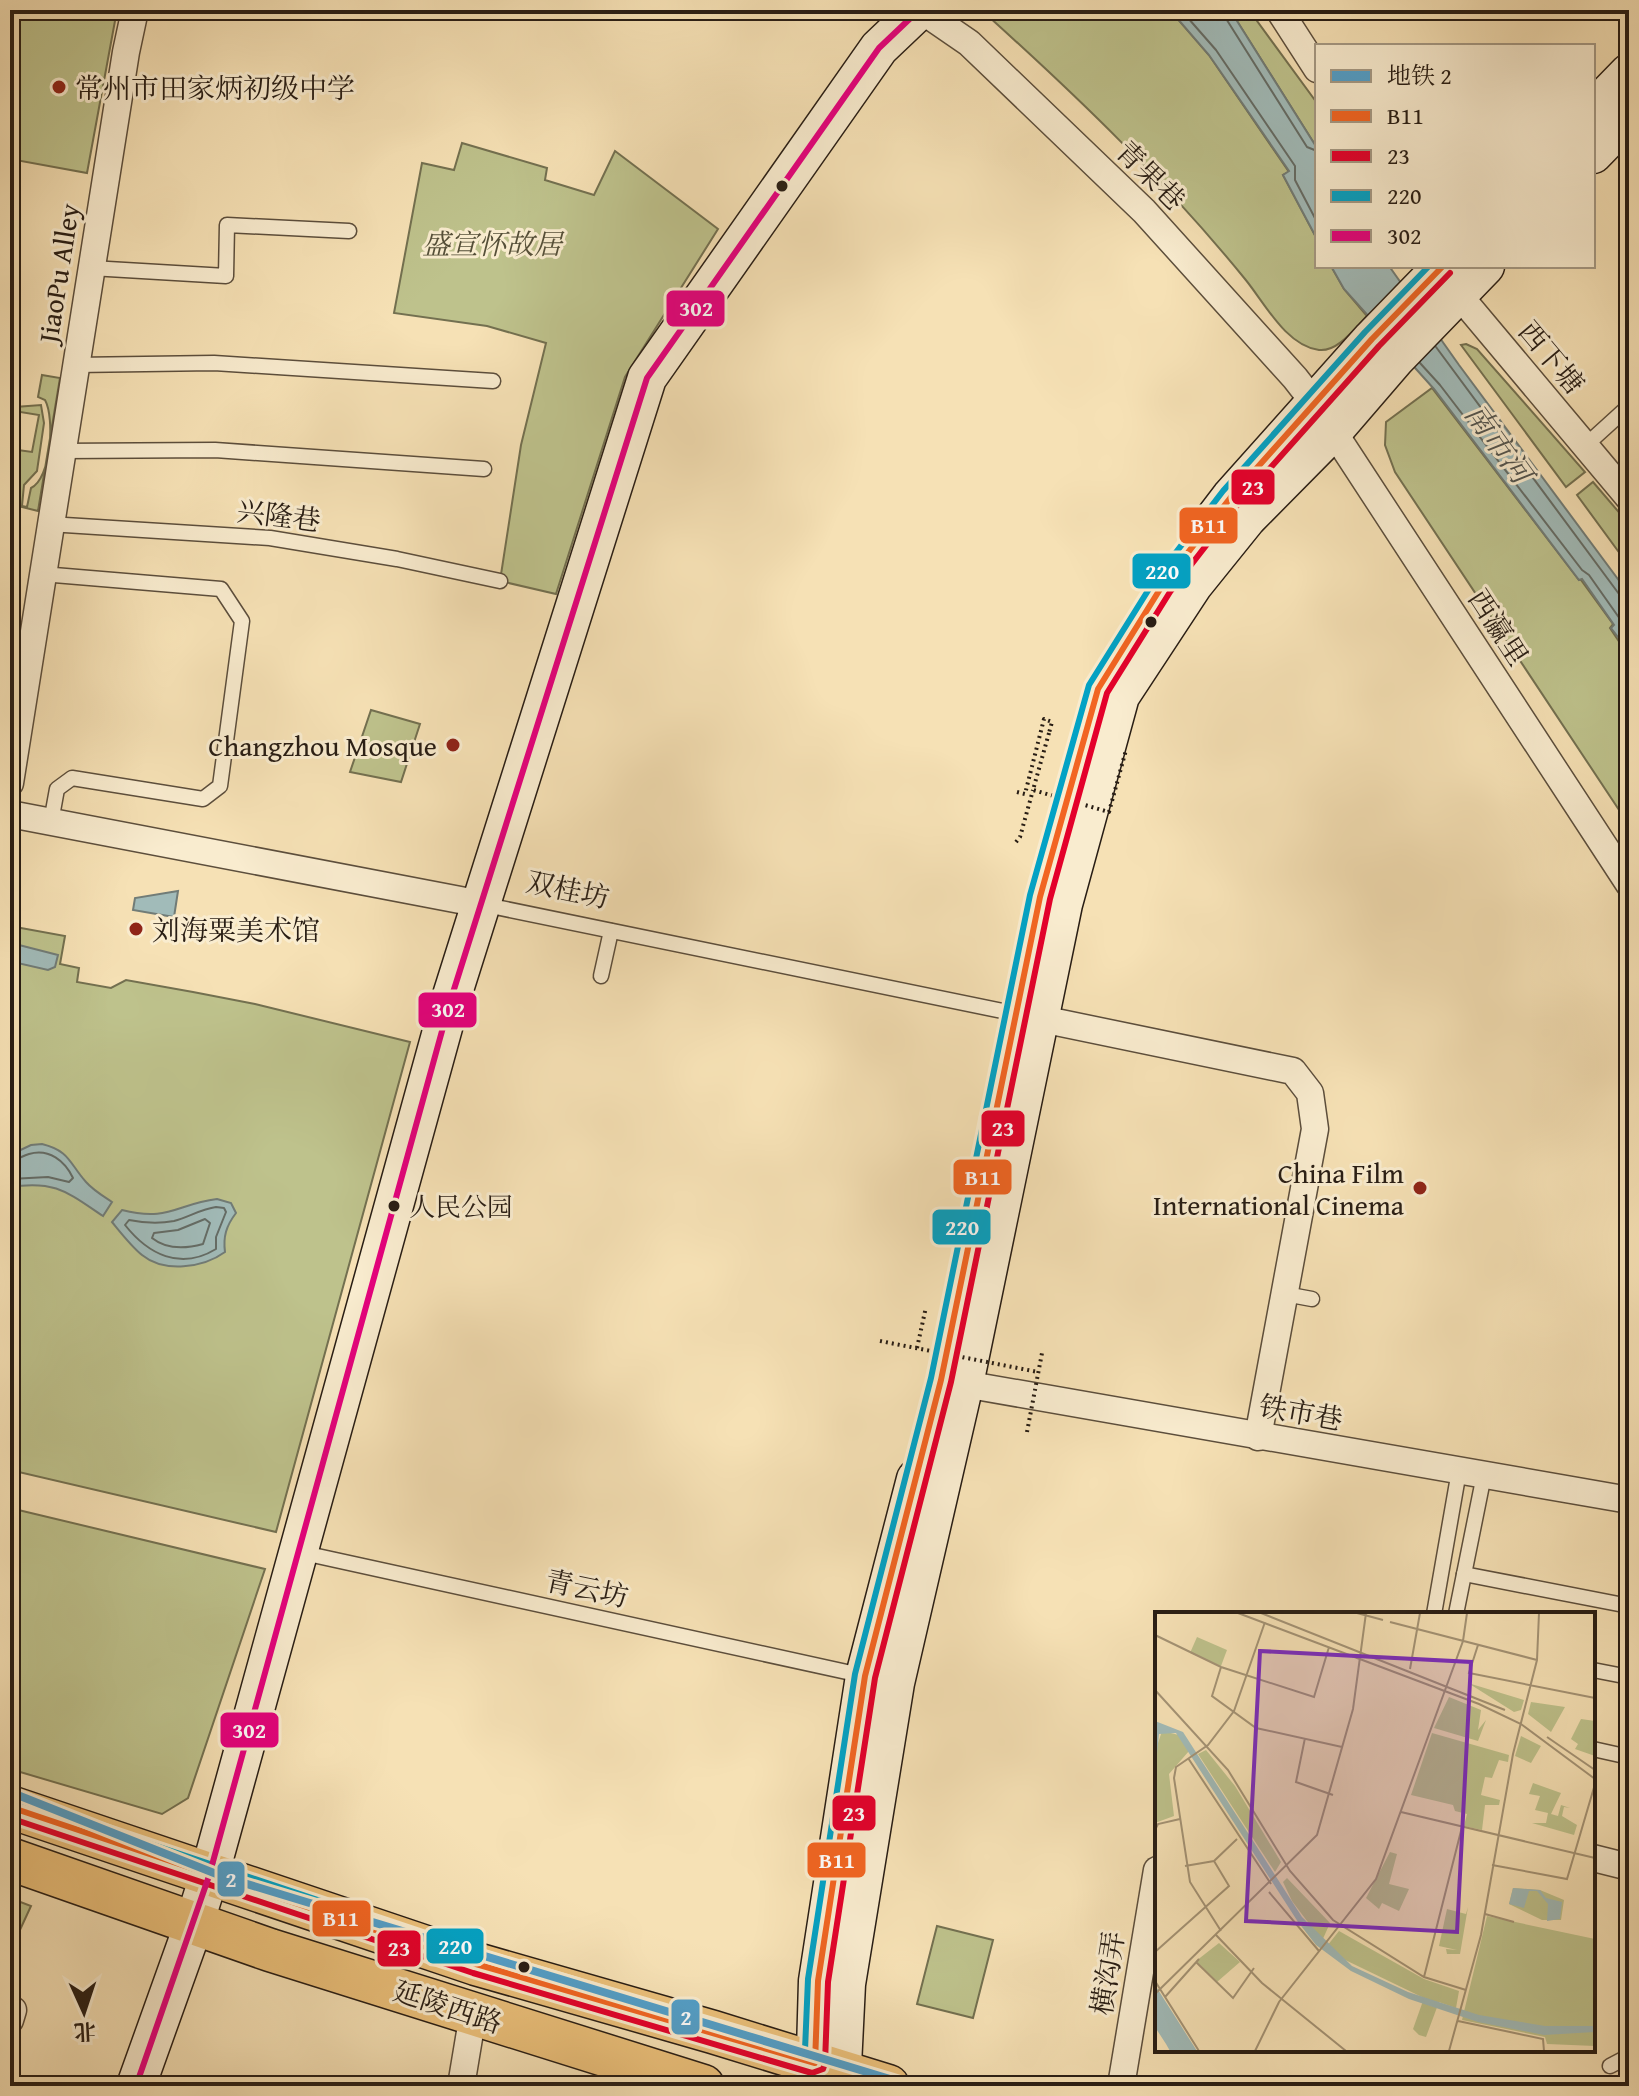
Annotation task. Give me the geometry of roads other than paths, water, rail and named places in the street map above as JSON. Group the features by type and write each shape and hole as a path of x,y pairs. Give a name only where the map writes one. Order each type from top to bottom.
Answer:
{"main road":[{"path":"136,2086 209,1876 446,1017 647,378 879,48 920,10"},
{"path":"1595,108 1629,73"},
{"path":"1595,152 1629,117"},
{"path":"828,2076 818,1981 865,1676 941,1380 1027,1016 1063,904 1120,696 1193,585 1383,349 1439,291 1481,268"},
{"path":"828,2076 895,1683 964,1384 1027,1016"},
{"path":"10,1807 476,1964 828,2076 888,2086"},
{"name":"延陵西路","path":"10,1859 194,1924 703,2086"}],"street":[{"name":"JiaoPu Alley","path":"10,783 49,524 135,10"},
{"name":"青果巷","path":"920,10 969,43 1144,211 1287,368 1325,418"},
{"path":"1279,10 1315,66"},
{"name":"西下塘","path":"1439,291 1585,446 1629,498"},
{"name":"西瀛里","path":"1325,418 1629,884"},
{"name":"双桂坊","path":"10,814 481,904"},
{"path":"1027,1016 1293,1071 1310,1093 1315,1129 1258,1437"},
{"name":"铁市巷","path":"964,1384 1629,1500"},
{"path":"1595,1858 1629,1867"},
{"name":"横沟弄","path":"1121,2086 1155,1882"},
{"path":"10,2010 13,2010 10,2020"},
{"path":"461,2086 473,2014"}],"lane":[{"path":"91,268 226,276 227,225 349,231"},
{"path":"75,365 214,363 493,381"},
{"path":"1585,446 1629,406"},
{"path":"61,451 215,450 484,469"},
{"name":"兴隆巷","path":"49,524 270,538 397,559 500,581"},
{"path":"42,574 221,589 242,621 220,786 203,799 72,778 57,789 51,822"},
{"name":"双桂坊","path":"481,904 1027,1016"},
{"path":"601,976 611,931"},
{"path":"1285,1294 1312,1299"},
{"path":"1456,1612 1464,1574 1471,1473"},
{"path":"1435,1612 1471,1473"},
{"name":"青云坊","path":"299,1551 865,1676"},
{"path":"1464,1574 1629,1606"},
{"path":"1595,1670 1629,1677"},
{"path":"1595,1749 1629,1757"},
{"path":"1610,2066 1629,2056"}],"water":[{"path":"1170,10 1230,10 1232,13 1315,145 1315,235 1283,175 1289,171 1209,55"},
{"name":"南市河","path":"1332,268 1390,268 1629,594 1629,646 1611,628 1614,625 1582,579 1579,580 1434,389 1344,289"},
{"path":"178,891 174,917 133,910 135,898"},
{"path":"19,945 58,955 55,967 48,970 13,962 12,948"},
{"path":"42,1144 64,1154 89,1185 112,1202 103,1216 60,1190 38,1185 10,1187 10,1155 31,1145"},
{"path":"217,1199 231,1203 236,1213 226,1232 225,1252 195,1265 172,1266 151,1261 134,1248 112,1222 122,1210 162,1213"}],"metro line":[{"name":"2","path":"10,1792 224,1877 913,2086"}],"place":[{"name":"常州市田家炳初级中学","path":"59,87"},
{"name":"Changzhou Mosque","path":"453,745"},
{"name":"刘海粟美术馆","path":"136,929"},
{"name":"China Film International Cinema","path":"1420,1188"},
{"name":"人民公园","path":"394,1206"}],"park label":[{"name":"盛宣怀故居","path":"492,243"}]}
